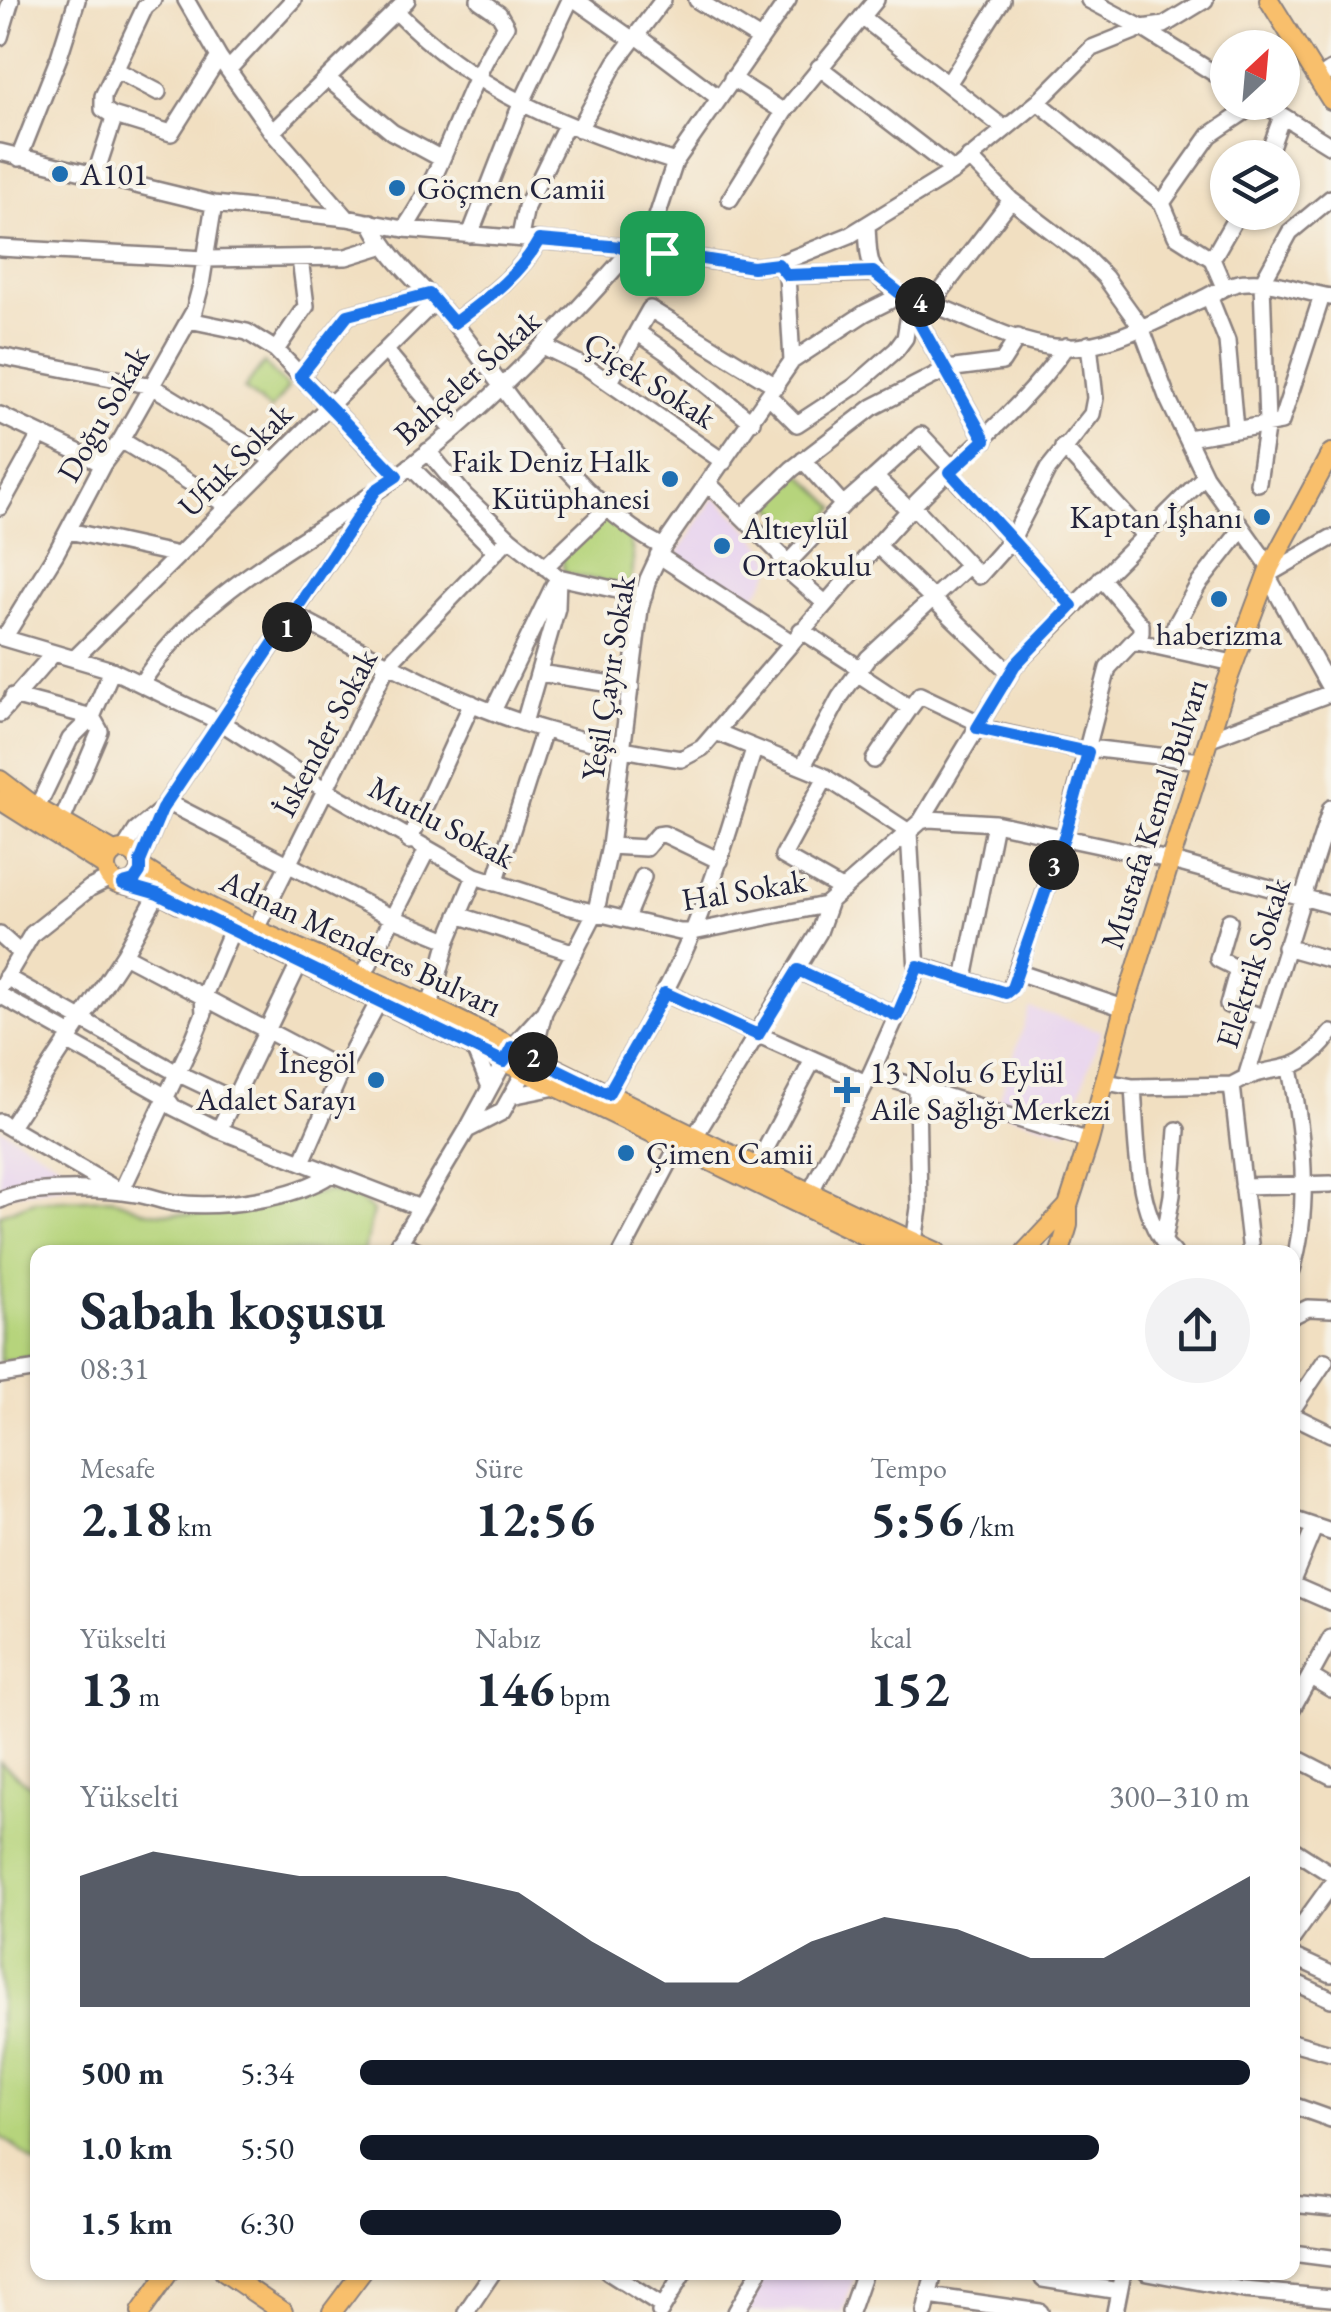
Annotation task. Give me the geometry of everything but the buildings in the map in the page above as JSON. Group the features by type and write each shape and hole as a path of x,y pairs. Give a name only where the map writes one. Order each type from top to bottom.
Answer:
{"main road":[{"path":"1277,4 1325,75 1331,100"},
{"name":"Mustafa Kemal Bulvarı","path":"1062,1245 1068,1206 1124,1008 1233,664 1269,571 1331,453"},
{"name":"Adnan Menderes Bulvarı","path":"0,780 158,894 473,1046 508,1054"},
{"name":"Adnan Menderes Bulvarı","path":"0,800 116,866"},
{"name":"Adnan Menderes Bulvarı","path":"116,866 134,853 140,864 170,886 430,1006 508,1054 608,1094 687,1140 902,1245"},
{"path":"116,866 134,881 140,864"},
{"name":"Adnan Menderes Bulvarı","path":"529,1064 556,1086 757,1165 812,1191 903,1245"},
{"path":"1032,1245 1068,1206"},
{"path":"141,2312 163,2280"},
{"path":"221,2280 253,2306 270,2312"},
{"path":"236,2280 284,2312"},
{"path":"332,2312 358,2280"},
{"path":"345,2312 358,2280"}],"street":[{"path":"0,37 11,0"},
{"path":"19,158 77,0"},
{"path":"152,0 145,7 103,96 103,109 171,133 223,63 294,0"},
{"path":"414,276 398,245 399,228 425,200 476,75 506,26 499,14 478,0"},
{"path":"470,234 521,104 573,0 635,38 719,98"},
{"path":"520,238 526,207 573,127 663,0"},
{"path":"697,0 760,39"},
{"path":"640,249 675,162 788,0"},
{"path":"730,198 784,112 876,0"},
{"path":"948,84 1002,0"},
{"path":"1090,0 1210,71"},
{"path":"784,267 868,225 954,171 1038,102 1092,48 1142,28 1164,25 1204,0"},
{"path":"192,3 223,63 272,132 347,218"},
{"path":"272,132 402,6 425,41 521,104 573,127 675,162"},
{"path":"862,17 1005,128"},
{"path":"820,67 954,171"},
{"path":"116,70 158,92"},
{"path":"732,78 784,112"},
{"path":"328,80 380,124 440,158"},
{"path":"1038,102 1162,203 1176,236 1212,259"},
{"path":"94,176 112,115"},
{"path":"1162,203 1210,135 1232,120"},
{"path":"1289,120 1331,146"},
{"path":"0,152 214,204 347,218 399,228 640,249 753,267 873,272 916,299 1018,338 1054,347 1089,344 1141,327 1248,282 1326,296 1274,422 1258,483"},
{"path":"969,157 1011,200 1082,254 1141,327 1167,396 1205,476 1269,571 1331,692 1208,738"},
{"path":"1274,422 1262,283 1290,232 1331,198"},
{"path":"610,382 650,309 773,391 797,424 855,386 905,338 916,299 1011,200"},
{"name":"Doğu Sokak","path":"2,637 69,530 102,464 121,440 189,320 201,285 214,204"},
{"path":"370,222 382,246 414,276 502,389 606,508 660,551 859,671 910,708"},
{"path":"868,225 873,272"},
{"path":"1228,230 1212,259 1227,341 1235,429"},
{"path":"454,323 500,288 529,258 539,240"},
{"path":"0,248 205,259 346,257 382,246"},
{"name":"Bahçeler Sokak","path":"141,684 159,655 233,585 403,471 502,389 640,249"},
{"path":"276,350 306,306 300,258"},
{"path":"784,267 792,361 865,313 916,299"},
{"path":"300,376 348,315 432,298"},
{"name":"Ufuk Sokak","path":"74,659 386,351 432,298"},
{"path":"916,299 919,322 985,440"},
{"path":"189,320 247,332 276,350 328,405 496,552"},
{"path":"637,332 752,422"},
{"path":"742,516 803,460 874,407 947,369 1002,362 1018,338"},
{"path":"875,477 912,508 979,576 1012,540 1048,469 1092,414 1095,398 1089,344"},
{"path":"294,616 388,664 524,723 623,750 681,759 702,748 877,544 985,440 1046,376 1066,346"},
{"name":"Çiçek Sokak","path":"545,347 610,382 724,462"},
{"path":"386,351 452,431"},
{"path":"0,356 152,386 275,461"},
{"name":"Yeşil Çayır Sokak","path":"544,1012 596,911 610,846 644,596 660,551 792,361"},
{"path":"0,415 102,464"},
{"path":"1188,438 1274,422"},
{"path":"0,507 40,435"},
{"path":"785,566 842,505 921,435 1072,606"},
{"path":"121,440 228,506"},
{"path":"1063,447 1144,535"},
{"path":"428,451 508,538 551,572 644,596"},
{"path":"803,460 842,505"},
{"name":"Hal Sokak","path":"596,911 693,932 830,902 915,827 1010,673 1032,645 1205,476"},
{"path":"708,483 825,603"},
{"path":"140,864 165,805 376,490"},
{"path":"493,711 551,572 606,508"},
{"path":"1164,646 1198,585 1242,529"},
{"path":"69,530 178,555"},
{"name":"İskender Sokak","path":"256,928 388,664 508,538"},
{"path":"1269,571 1331,538"},
{"path":"877,544 1010,673"},
{"path":"803,766 840,697 859,671 884,641 968,564"},
{"path":"524,723 557,608 551,572"},
{"path":"918,966 1006,993 1012,988 1064,838 1108,668 1141,633 1141,625 1102,578"},
{"name":"Mutlu Sokak","path":"2,637 112,670 222,723 324,790 475,876 571,908 596,911"},
{"path":"1133,641 1233,664"},
{"path":"0,714 53,654"},
{"path":"37,808 70,739 92,718 112,670"},
{"path":"539,673 631,687"},
{"path":"874,760 920,695 978,726 1089,750 1201,762"},
{"path":"13,696 92,718 100,731 60,823"},
{"path":"409,841 472,703"},
{"path":"495,883 544,730"},
{"path":"716,732 803,766 915,827 995,823 1169,860 1331,906"},
{"path":"608,1094 665,993 693,932 720,861 754,749"},
{"path":"826,777 783,856 843,890"},
{"path":"165,805 391,917 448,940"},
{"path":"2,987 32,934 116,866 136,831 165,805"},
{"name":"Elektrik Sokak","path":"1239,1081 1329,819"},
{"path":"964,979 995,823"},
{"path":"812,1191 918,966 915,827"},
{"path":"610,846 646,848 657,834 664,834 720,861"},
{"path":"363,976 427,850"},
{"path":"430,1006 448,940 475,876"},
{"path":"626,918 643,877"},
{"path":"121,1192 5,1125 124,956 158,894"},
{"path":"626,1245 687,1140 798,970 830,902"},
{"path":"458,915 574,953"},
{"path":"1228,922 1218,959 1238,969 1228,1006 1263,1017"},
{"path":"121,1192 204,1013 203,998 232,930"},
{"path":"0,935 20,953"},
{"path":"1285,948 1331,960"},
{"path":"124,956 342,1070"},
{"path":"219,1130 300,962"},
{"path":"798,970 897,1016"},
{"path":"1017,972 1124,1008"},
{"path":"2,987 80,1019 234,1100"},
{"path":"2,987 69,1038 164,1096 172,1107 219,1130 420,1208"},
{"path":"665,993 813,1060 1089,1141"},
{"path":"302,1162 342,1070 380,999"},
{"path":"397,1245 508,1054 544,1012"},
{"path":"467,1130 502,1112 529,1064 544,1012"},
{"path":"1106,1082 1133,1088 1239,1081 1290,1069 1305,1061 1330,1037"},
{"path":"473,1046 490,1087"},
{"path":"757,1165 813,1060"},
{"path":"1290,1069 1302,1129 1298,1245"},
{"path":"1239,1081 1249,1245"},
{"path":"511,1096 556,1086"},
{"path":"1133,1088 1140,1176 1154,1226 1164,1245"},
{"path":"907,1245 918,1208 917,1090"},
{"path":"1166,1245 1178,1130"},
{"path":"0,1200 33,1192 121,1192 176,1204 231,1203 303,1189 331,1174"},
{"path":"1243,1186 1331,1184"},
{"path":"1300,1312 1308,1308 1331,1309"},
{"path":"1300,1400 1325,1361"},
{"path":"0,1376 30,1370"},
{"path":"1300,1417 1331,1434"},
{"path":"1300,1569 1323,1530"},
{"path":"1300,1586 1331,1602"},
{"path":"1300,1695 1331,1638"},
{"path":"1311,1676 1331,1689"},
{"path":"1300,1760 1331,1776"},
{"path":"1300,1855 1331,1874"},
{"path":"1300,1925 1331,1885"},
{"path":"1314,1908 1331,1916"},
{"path":"1300,1960 1331,1974"},
{"path":"1300,1985 1331,2000"},
{"path":"1300,2044 1331,2053"},
{"path":"1300,2108 1331,2119"},
{"path":"1300,2205 1331,2208"},
{"path":"1300,2254 1331,2258"},
{"path":"466,2312 488,2280"},
{"path":"619,2280 661,2310 679,2280"},
{"path":"736,2312 754,2280"},
{"path":"850,2312 861,2280"},
{"path":"927,2304 1038,2312 1043,2280"},
{"path":"1064,2280 1120,2291"},
{"path":"1116,2312 1122,2280"},
{"path":"1190,2280 1244,2290 1331,2298"}],"shaded area":[{"name":"Altıeylül Ortaokulu","path":"713,498 754,535 775,563 749,607 675,558"},
{"path":"1030,1008 1101,1031 1067,1131 995,1111"},
{"path":"0,1128 78,1175 76,1185 0,1195"},
{"path":"762,2280 853,2280 843,2312 742,2312"}],"green space":[{"path":"264,363 288,388 271,410 244,389"},
{"path":"801,474 836,508 805,540 770,504 794,476"},
{"path":"606,518 623,528 631,546 633,567 629,587 564,573 562,557"},
{"path":"329,1191 356,1197 373,1211 366,1245 30,1245 30,1358 0,1362 0,1214 34,1201 111,1198 147,1212 203,1215"},
{"path":"0,1762 30,1786 30,2159 0,2136"}],"place":[{"name":"A101","path":"60,174"},
{"name":"Göçmen Camii","path":"397,188"},
{"name":"Faik Deniz Halk Kütüphanesi","path":"670,479"},
{"name":"Kaptan İşhanı","path":"1262,517"},
{"name":"Altıeylül Ortaokulu","path":"722,546"},
{"name":"haberizma","path":"1219,599"},
{"name":"İnegöl Adalet Sarayı","path":"376,1080"},
{"name":"13 Nolu 6 Eylül Aile Sağlığı Merkezi","path":"847,1090"},
{"name":"Çimen Camii","path":"626,1153"}],"route":[{"path":"539,240 662,253 753,267 778,264 787,275 873,272 878,280 902,295 920,299 919,322 985,440 950,472 1072,606 1015,665 977,728 1088,752 1064,838 1012,988 1006,993 918,966 897,1016 798,970 758,1035 665,993 608,1094 512,1047 504,1062 158,894 123,884 137,877 162,809 376,490 397,476 300,376 348,315 429,294 454,323 500,288 529,258 539,240"}]}
